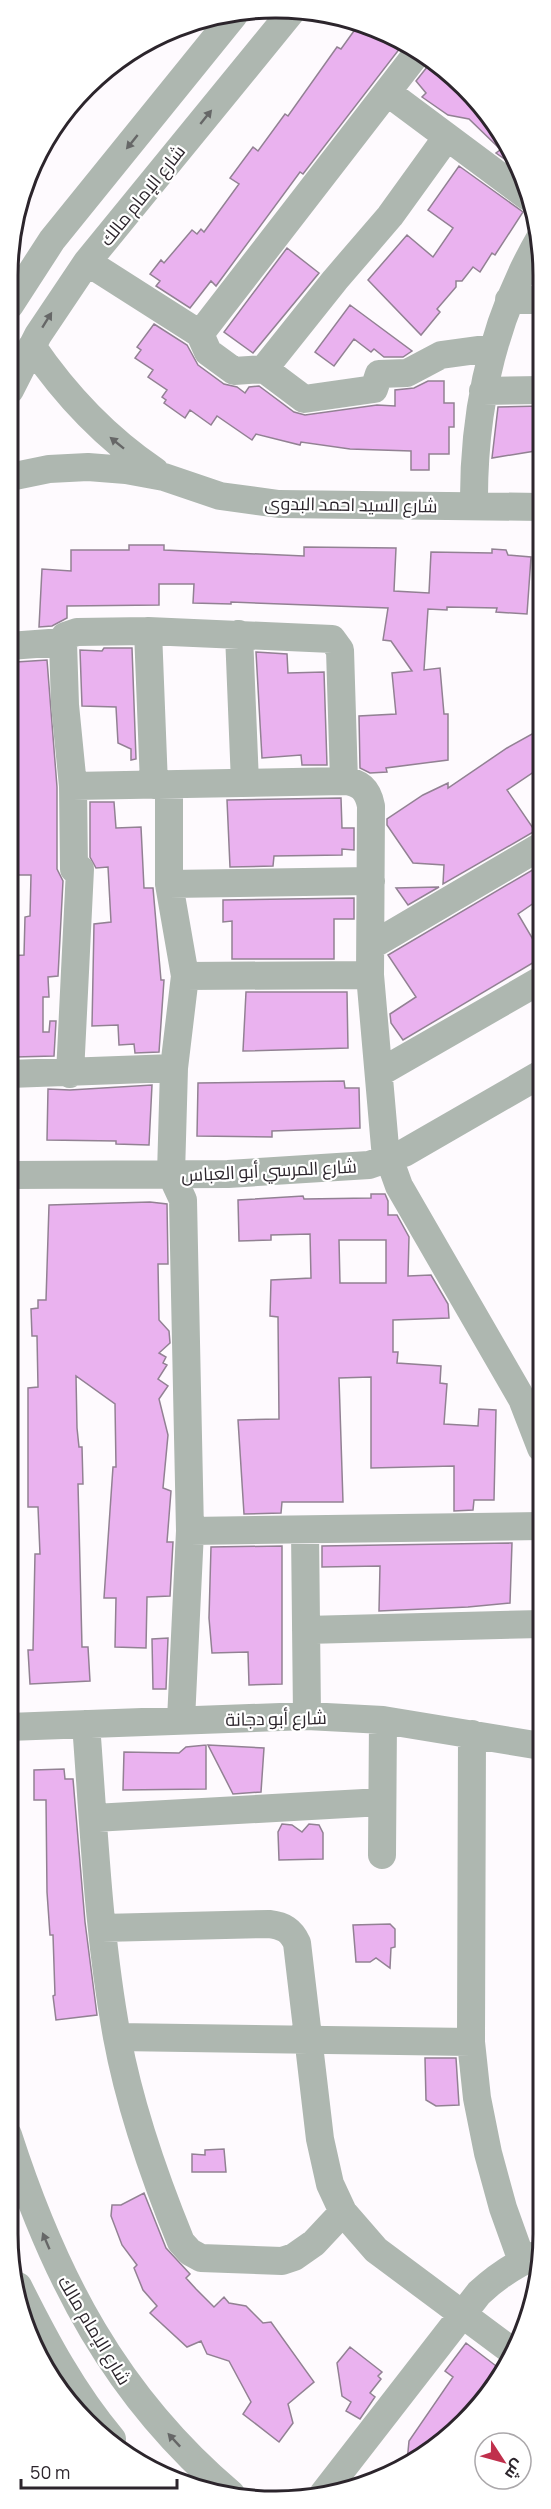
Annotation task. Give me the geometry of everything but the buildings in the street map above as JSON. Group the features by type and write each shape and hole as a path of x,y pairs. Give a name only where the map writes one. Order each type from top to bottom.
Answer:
{"street":[{"name":"شارع الإمام مالك","path":"18,374 61,297 87,262 286,19"},
{"path":"18,292 52,240 227,23"},
{"path":"200,334 414,58"},
{"path":"387,92 518,189"},
{"path":"264,369 390,216 447,137"},
{"path":"474,506 476,437 492,348 509,300 532,255"},
{"path":"87,262 200,334 208,352 234,371 264,369 304,399 374,389 379,374 407,373 441,355 492,348"},
{"path":"509,300 533,300"},
{"name":"شارع السيد احمد البدوى","path":"32,346 77,406 119,444 164,477"},
{"path":"483,391 533,390"},
{"name":"شارع السيد احمد البدوى","path":"18,475 49,469 88,467 126,470 164,477 220,496 279,504 533,507"},
{"path":"148,631 169,884 185,976 174,1068 171,1174 183,1200 190,1531 181,1720"},
{"path":"70,1074 80,869 74,869 73,786 65,705 63,642 65,636 77,632 148,631 332,639 339,645 344,781"},
{"path":"239,634 245,783"},
{"path":"18,645 63,642"},
{"path":"73,786 344,781 357,783 369,797 370,975 388,1160 399,1186 522,1400 533,1428"},
{"path":"371,946 533,851"},
{"path":"169,884 370,881"},
{"path":"185,976 370,975"},
{"path":"379,1074 533,985"},
{"path":"18,1074 70,1074 174,1068"},
{"name":"شارع المرسي أبو العباس","path":"18,1175 289,1172 369,1165 388,1160 533,1078"},
{"path":"190,1531 533,1526"},
{"path":"304,1531 307,1716"},
{"path":"306,1630 533,1624"},
{"name":"شارع أبو دجانة","path":"18,1727 307,1716 383,1720 533,1745"},
{"path":"382,1856 383,1720"},
{"path":"86,1724 102,1928 117,2037 143,2141 177,2232 190,2252 201,2258 282,2261 305,2251 343,2212"},
{"path":"472,1734 471,2042 477,2098 488,2153 503,2208 532,2256"},
{"path":"94,1818 382,1803"},
{"path":"102,1928 281,1926 292,1932 297,1943 320,2139 330,2184 343,2212 376,2250 506,2347"},
{"path":"117,2037 471,2042"},
{"name":"شارع الإمام مالك","path":"18,2166 29,2201 56,2265 90,2329 118,2373 151,2415 187,2454 221,2485"},
{"path":"330,2485 462,2313 492,2281 532,2257"},
{"path":"30,2310 53,2355 92,2415"}]}
